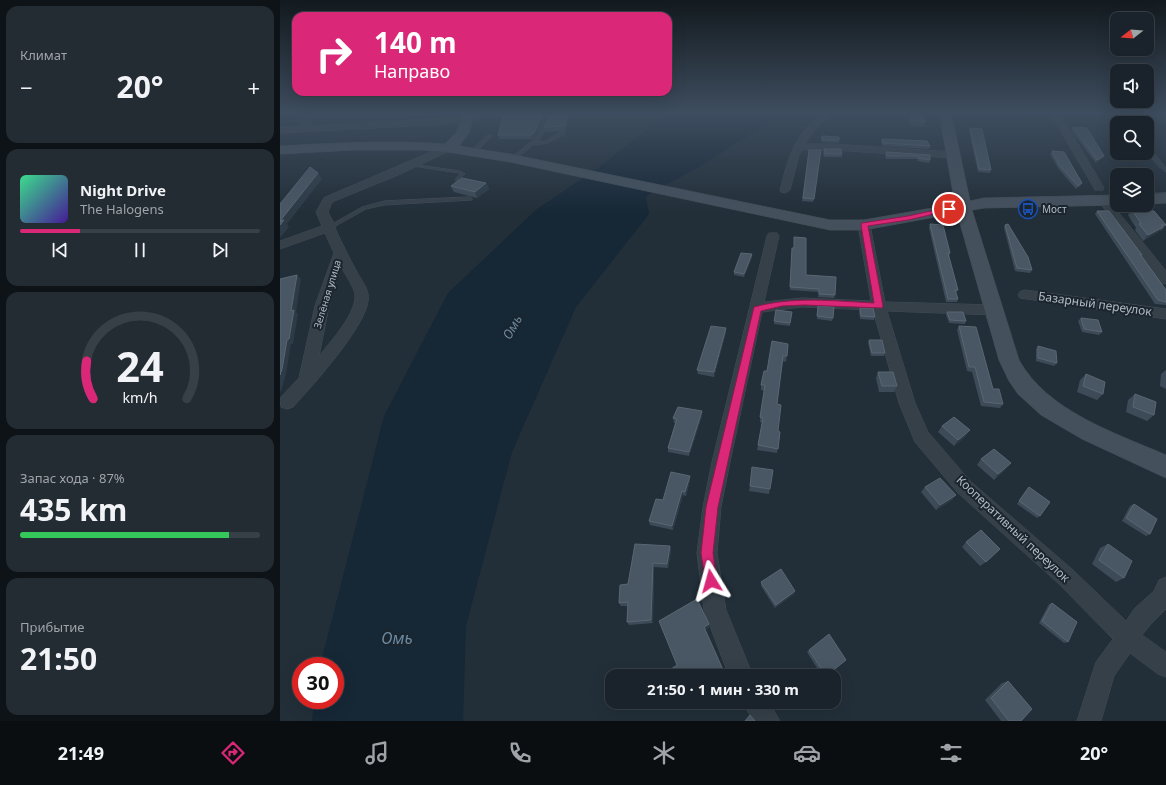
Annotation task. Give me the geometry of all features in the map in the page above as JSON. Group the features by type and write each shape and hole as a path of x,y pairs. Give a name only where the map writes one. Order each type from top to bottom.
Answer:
{"main road":[{"path":"280,150 356,146 422,146 448,148 514,158 815,223 848,225 864,225 908,218 963,206 1011,201 1106,196"},
{"path":"951,146 963,206 1014,373 1023,386 1037,399 1067,422 1166,467"},
{"path":"1154,199 1166,198"}],"street":[{"path":"1075,146 1106,196 1166,280"},
{"path":"785,190 792,161 798,147 833,147 953,155"},
{"name":"Зелёная улица","path":"307,379 322,306 340,252 330,227 324,219 322,212 324,206 328,200 413,165 448,148"},
{"name":"Кооперативный переулок","path":"864,225 879,306 907,403 921,437 964,486 1066,577 1126,637 1166,666"},
{"path":"280,245 330,227"},
{"path":"738,669 715,610 707,553 712,507 773,236"},
{"path":"286,402 338,343 362,301 362,294 340,252"},
{"name":"Базарный переулок","path":"1025,295 1166,314"},
{"path":"757,309 782,303 804,302 994,310"},
{"path":"1089,721 1104,670 1126,637 1143,616 1162,598 1166,587"},
{"path":"760,709 768,721"}],"lane":[{"path":"473,152 480,146"},
{"path":"514,158 528,146"},
{"path":"1154,157 1166,170"},
{"path":"413,165 460,172 463,174 458,180"},
{"path":"330,227 364,208 384,203 470,200"}],"water":[{"name":"Омь","path":"626,146 732,146 699,167 654,191 646,197 649,214 576,307 512,452 466,626 463,721 312,721 313,709 344,709 344,657 322,657 384,416 448,293 537,209 598,168"}],"building":[{"path":"974,146 986,146 991,170 979,169"},
{"path":"1087,146 1098,146 1104,156 1097,160"},
{"path":"824,149 841,149 842,154 825,154"},
{"path":"809,150 821,150 814,199 803,198"},
{"path":"1052,151 1064,152 1082,183 1078,186 1059,165"},
{"path":"886,152 930,155 930,160 918,158 918,156 887,156"},
{"path":"310,167 318,173 280,221 280,204"},
{"path":"462,178 486,183 475,192 451,186"},
{"path":"1097,211 1109,211 1166,290 1166,302 1158,300"},
{"path":"1154,211 1166,225 1161,225 1163,227 1148,235 1139,224 1141,223 1133,212"},
{"path":"930,224 943,225 950,253 948,253 958,290 955,290 958,299 948,299"},
{"path":"1008,224 1028,257 1032,270 1017,268 1005,225"},
{"path":"794,237 806,238 806,275 836,277 835,295 819,294 819,289 790,287"},
{"path":"741,253 752,254 744,274 734,272"},
{"path":"297,275 291,311 294,310 289,339 287,340 280,375 280,279"},
{"path":"818,306 834,307 833,318 817,316"},
{"path":"860,308 873,308 875,317 861,316"},
{"path":"776,310 792,312 790,323 774,321"},
{"path":"947,312 963,312 966,321 950,320"},
{"path":"1081,318 1098,320 1102,332 1084,329"},
{"path":"711,326 726,328 714,372 697,370"},
{"path":"959,326 976,327 993,389 999,389 1003,404 984,402 975,367 969,367"},
{"path":"869,340 882,340 885,353 872,353"},
{"path":"772,341 788,344 787,356 783,356 777,404 781,405 778,431 780,432 778,449 758,445 763,418 760,417 765,385 761,385 764,371 767,371"},
{"path":"1038,346 1056,351 1057,363 1038,358"},
{"path":"878,372 893,372 897,386 882,386"},
{"path":"1086,374 1105,382 1103,394 1083,386"},
{"path":"1135,394 1156,402 1154,415 1133,407"},
{"path":"678,407 702,411 689,452 668,448 677,419 673,418"},
{"path":"954,417 970,430 958,440 942,426"},
{"path":"994,449 1011,463 998,474 981,459"},
{"path":"752,467 773,470 770,489 750,486"},
{"path":"671,472 690,476 685,492 682,491 672,526 649,521 656,499 663,500"},
{"path":"940,478 956,495 940,505 925,487"},
{"path":"1029,487 1050,502 1040,516 1019,501"},
{"path":"1134,504 1157,519 1150,534 1126,518"},
{"path":"981,530 1000,549 986,562 966,542"},
{"path":"635,544 670,546 667,564 653,563 651,620 627,622 628,602 619,603 620,585 628,584"},
{"path":"1108,544 1132,561 1124,578 1099,560"},
{"path":"781,569 795,591 776,605 761,582"},
{"path":"697,599 709,624 704,627 723,669 671,669 677,665 659,621"},
{"path":"1052,603 1077,622 1068,642 1042,621"},
{"path":"829,634 846,660 835,669 821,669 809,650"},
{"path":"1008,681 1032,709 1021,721 1009,721 991,698"},
{"path":"750,715 755,721 745,721"}],"place":[{"name":"Мост","path":"1028,209"}],"route":[{"path":"711,581 707,553 712,507 757,309 782,303 804,302 879,306 864,225 908,218 949,209"}]}
